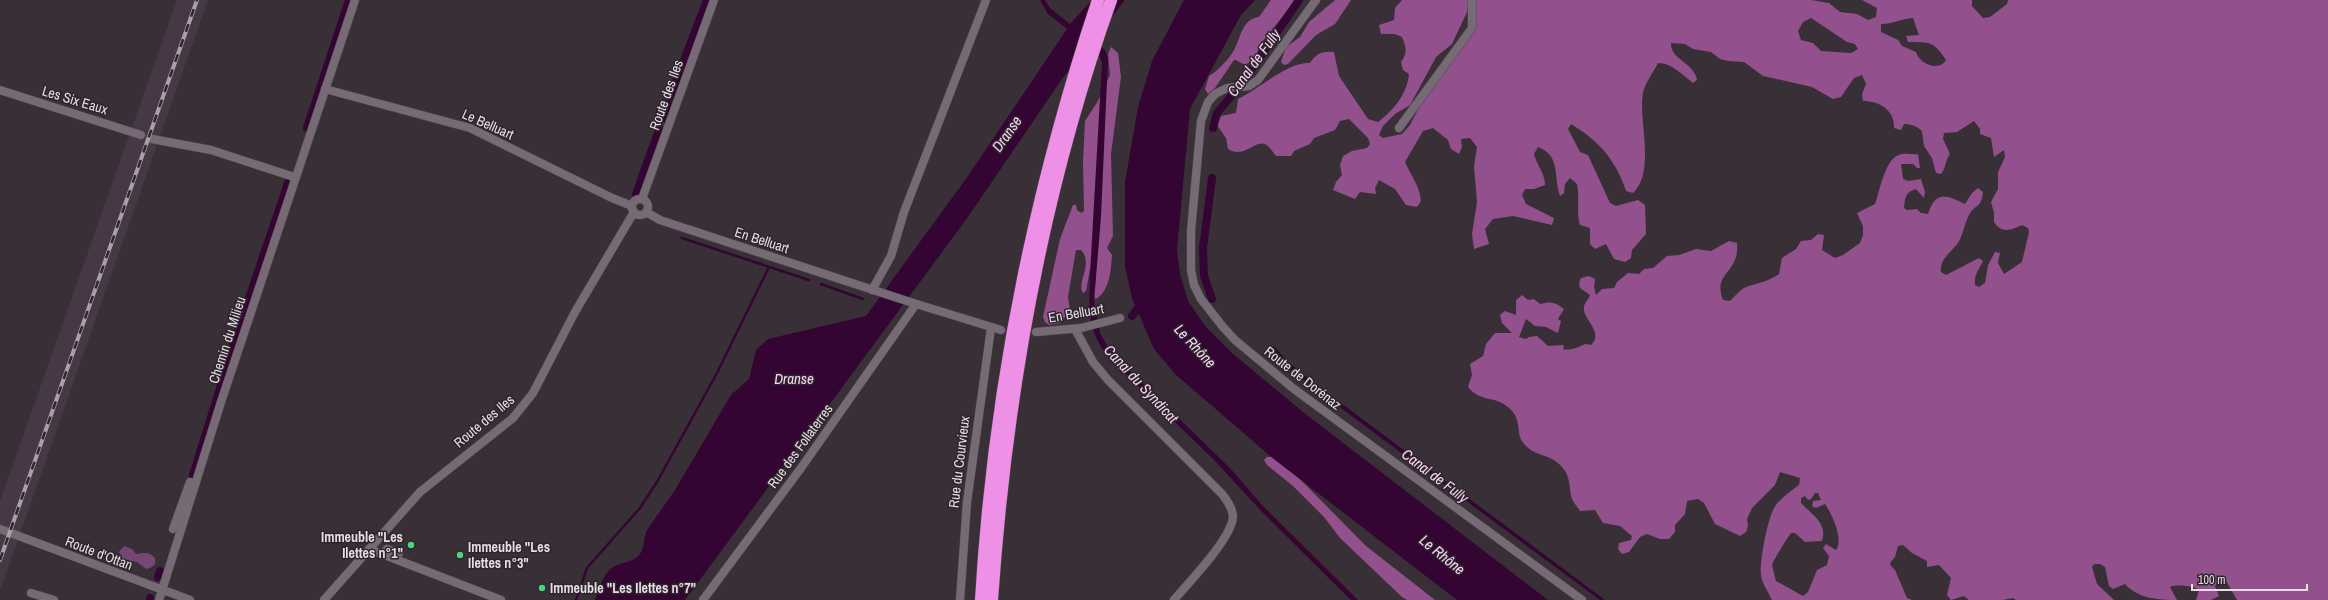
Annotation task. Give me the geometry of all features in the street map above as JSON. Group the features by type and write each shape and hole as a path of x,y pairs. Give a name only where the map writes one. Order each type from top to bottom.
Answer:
{"highway":[{"path":"981,600 991,480 1012,338 1034,225 1068,94 1098,0"},
{"path":"992,600 1006,450 1026,323 1054,192 1089,64 1111,0"}],"street":[{"name":"Chemin du Milieu","path":"159,600 220,402 354,0"},
{"name":"Route des Iles","path":"324,600 368,548 424,488 513,418 535,390 581,302 633,209 635,200 642,199 714,0"},
{"name":"Route de Dorénaz","path":"1316,0 1262,76 1249,86 1228,88 1215,94 1208,102 1198,135 1191,270 1194,285 1205,305 1235,340 1294,389 1582,600"},
{"path":"1399,128 1472,28 1472,0"},
{"path":"876,291 891,256 904,212 985,1"},
{"name":"Le Belluart","path":"324,89 470,128 633,209"},
{"name":"Les Six Eaux","path":"0,90 141,135"},
{"path":"152,139 211,150 294,177"},
{"path":"633,209 641,215 646,212 647,204 642,199"},
{"name":"En Belluart","path":"646,212 660,220 913,303"},
{"path":"913,303 1002,330"},
{"name":"Rue des Follaterres","path":"703,600 801,468 913,303"},
{"name":"En Belluart","path":"1036,332 1075,329 1120,318"},
{"name":"Rue du Courvieux","path":"960,600 967,502 992,328"},
{"path":"1075,329 1101,371 1222,494 1230,508 1232,522 1225,537 1174,600"},
{"path":"173,529 190,482"},
{"name":"Route d'Ottan","path":"0,529 162,591 190,600"},
{"path":"368,548 382,555 501,600"},
{"path":"382,555 387,549 399,553"},
{"path":"31,593 54,600"}],"shaded area":[{"path":"177,0 208,0 0,591 0,501"},
{"path":"1271,0 1296,0 1262,42 1254,59 1245,65 1234,60 1215,88 1208,94 1205,89 1209,76 1230,57 1245,25 1253,18 1259,17"},
{"path":"1335,0 1351,0 1335,24 1316,35 1288,64 1284,65 1281,62 1286,47 1300,37 1309,22"},
{"path":"1402,0 1469,0 1467,12 1452,44 1436,57 1410,105 1395,114 1383,126 1379,135 1383,138 1402,134 1410,125 1423,100 1476,16 1475,0 1811,0 1829,3 1840,12 1857,14 1868,20 1876,17 1877,8 1862,0 1972,0 1972,6 1983,18 1990,17 2007,4 2008,0 2328,0 2328,600 2237,600 2226,581 2219,581 2215,586 2219,596 2211,600 2196,600 2199,590 2193,587 2180,586 2170,587 2177,600 2150,598 2136,593 2125,584 2113,589 2109,586 2105,567 2100,564 2094,564 2092,567 2097,584 2114,600 2016,600 2013,598 2003,600 1969,600 1964,596 1951,600 1947,595 1951,578 1939,565 1927,567 1927,561 1912,553 1903,545 1898,546 1895,557 1890,563 1895,570 1907,598 1912,600 1772,600 1761,575 1761,561 1767,528 1776,505 1799,485 1800,478 1780,472 1775,485 1752,508 1747,519 1748,526 1746,532 1740,536 1715,524 1704,503 1698,499 1687,501 1685,514 1675,525 1675,532 1669,539 1660,539 1647,534 1640,537 1629,552 1622,554 1618,549 1619,543 1631,540 1632,536 1620,526 1603,523 1595,510 1580,511 1571,497 1569,480 1565,470 1557,462 1536,453 1526,446 1520,437 1516,417 1513,412 1499,401 1478,395 1468,387 1472,375 1470,364 1483,356 1486,344 1495,333 1512,333 1502,323 1500,315 1505,311 1516,315 1516,300 1522,295 1528,300 1534,299 1540,304 1550,302 1564,309 1558,319 1561,321 1558,333 1546,327 1535,326 1526,319 1519,337 1526,339 1537,336 1548,346 1564,345 1563,349 1574,348 1585,344 1591,345 1595,340 1594,330 1584,311 1584,306 1590,295 1580,288 1579,283 1581,278 1589,276 1595,279 1594,287 1596,295 1602,289 1614,288 1617,282 1628,273 1639,274 1644,269 1653,268 1667,256 1679,255 1696,249 1711,251 1729,241 1737,243 1737,253 1735,261 1723,278 1721,291 1723,300 1730,301 1744,288 1766,281 1779,274 1782,258 1796,249 1801,241 1811,240 1818,234 1824,235 1822,250 1835,258 1843,255 1860,243 1863,235 1863,226 1857,213 1875,204 1887,167 1896,156 1902,154 1918,154 1920,168 1917,168 1913,164 1901,164 1903,179 1908,181 1921,179 1925,192 1924,198 1916,189 1912,190 1908,194 1905,198 1904,208 1907,210 1917,209 1921,213 1928,214 1934,201 1938,198 1952,198 1965,204 1972,193 1978,188 1983,192 1980,204 1972,211 1958,243 1946,256 1941,268 1941,272 1946,275 1979,258 1983,261 1976,275 1975,285 1979,287 1985,283 1988,265 1995,252 2000,253 1998,263 2004,274 2022,262 2029,232 2028,228 2022,225 2003,230 1994,222 1994,213 1991,202 1998,189 1998,172 2005,157 2004,150 1994,157 1991,138 1980,134 1980,129 1974,121 1957,132 1944,133 1943,139 1950,154 1941,174 1936,173 1932,158 1924,146 1922,131 1907,124 1904,124 1901,130 1894,128 1892,116 1885,108 1869,101 1863,101 1862,94 1866,84 1862,75 1854,78 1841,97 1833,99 1812,87 1763,76 1744,62 1720,59 1711,52 1693,49 1685,44 1671,43 1674,53 1692,69 1697,80 1693,83 1672,67 1663,63 1658,63 1649,78 1644,89 1642,104 1645,145 1644,172 1640,184 1633,193 1626,191 1612,161 1598,144 1571,124 1568,129 1580,152 1588,155 1610,203 1616,206 1638,200 1645,205 1646,234 1632,250 1631,258 1625,262 1614,259 1606,244 1595,249 1590,244 1590,228 1580,225 1577,184 1570,178 1565,184 1564,193 1560,196 1553,161 1545,151 1538,147 1534,154 1544,177 1545,185 1534,189 1525,189 1522,195 1526,204 1554,218 1552,225 1513,216 1493,219 1485,229 1489,244 1474,249 1472,234 1477,202 1474,166 1477,147 1470,138 1461,139 1462,147 1459,154 1451,149 1448,140 1433,128 1423,131 1405,162 1417,186 1420,196 1421,201 1417,207 1406,205 1395,189 1379,180 1375,188 1376,194 1360,192 1355,199 1333,190 1336,182 1342,175 1340,165 1343,156 1352,151 1367,148 1370,144 1368,138 1349,119 1340,121 1335,130 1314,138 1310,144 1294,151 1291,156 1276,156 1268,146 1261,143 1239,152 1228,149 1226,138 1217,125 1221,116 1236,113 1238,99 1283,71 1301,64 1310,63 1317,55 1323,52 1334,52 1339,76 1368,119 1378,122 1384,117 1403,95 1409,74 1403,70 1401,62 1405,56 1406,50 1402,37 1395,34 1381,34 1379,25 1394,20 1395,8","holes":["1811,18 1847,42 1855,44 1858,49 1851,53 1821,51 1813,43 1801,40 1798,31 1803,22","1913,18 1919,35 1906,36 1908,42 1926,43 1934,46 1946,60 1943,64 1934,66 1925,63 1916,52 1902,46 1898,40 1881,32 1881,24","1815,493 1818,493 1821,500 1813,501 1812,506 1816,508 1825,504 1834,520 1839,540 1836,550 1826,544 1823,548 1829,556 1827,565 1817,570 1808,592 1803,596 1776,581 1772,565 1791,533 1795,533 1805,542 1822,541 1823,529 1821,524 1818,519 1801,503 1801,498 1805,496 1808,500 1811,499"]},
{"path":"1111,47 1118,53 1121,77 1111,154 1113,236 1107,248 1112,255 1109,279 1104,291 1096,299 1094,297 1096,274 1090,269 1086,291 1083,293 1081,289 1086,261 1085,255 1081,250 1076,250 1068,297 1070,311 1060,323 1049,325 1045,322 1043,317 1060,239 1073,205 1076,205 1077,210 1081,213 1084,211 1083,162 1085,121 1098,101 1110,75 1108,54"},
{"path":"1267,457 1276,457 1280,459 1366,546 1435,600 1407,600 1402,597 1340,538 1324,517 1293,486 1267,465 1264,460"},
{"path":"124,546 132,549 136,554 151,554 155,558 155,564 146,569 137,562 123,559 119,552"}],"water":[{"name":"Dranse","path":"1040,0 1045,0 1050,8 1070,24 1092,0 1125,0 1092,41 1105,50 1108,58 1101,217 1094,301 1100,333 1109,349 1128,369 1230,468 1261,504 1358,600 1351,600 1265,515 1214,460 1108,357 1096,336 1090,318 1089,298 1102,63 1099,54 1088,46 1062,79 968,217 685,600 595,600 602,581 611,568 632,560 640,554 647,530 675,490 731,395 749,379 756,350 768,339 866,316 968,176 1067,29 1048,14"},
{"name":"Le Rhône","path":"1184,0 1255,0 1241,15 1190,109 1177,250 1180,274 1188,301 1206,327 1233,354 1308,416 1548,600 1457,600 1275,460 1175,374 1154,349 1132,298 1125,267 1125,182 1138,107 1152,61"},
{"name":"Canal de Fully","path":"1274,346 1287,361 1318,386 1605,600 1600,600 1307,383 1278,359 1272,349"}],"waterway":[{"path":"307,128 349,0"},
{"path":"675,84 707,0"},
{"name":"Canal de Fully","path":"1213,128 1217,113 1243,82 1299,0"},
{"path":"664,118 674,87"},
{"path":"640,182 659,130"},
{"name":"Canal de Fully","path":"1212,178 1203,248 1204,276 1212,299"},
{"path":"244,313 289,180"},
{"path":"636,194 639,186"},
{"path":"682,238 809,280"},
{"path":"576,600 587,568 640,508 657,482 717,373 769,267"},
{"path":"821,284 863,299"},
{"path":"1132,316 1142,303"},
{"path":"193,475 241,321"},
{"path":"158,577 160,571"}],"railway":[{"path":"0,560 197,0"}],"place":[{"name":"Immeuble \"Les Ilettes n°1\"","path":"411,545"},
{"name":"Immeuble \"Les Ilettes n°3\"","path":"460,555"},
{"name":"Immeuble \"Les Ilettes n°7\"","path":"542,588"}],"water label":[{"name":"Canal du Syndicat","path":"1141,384"}]}
